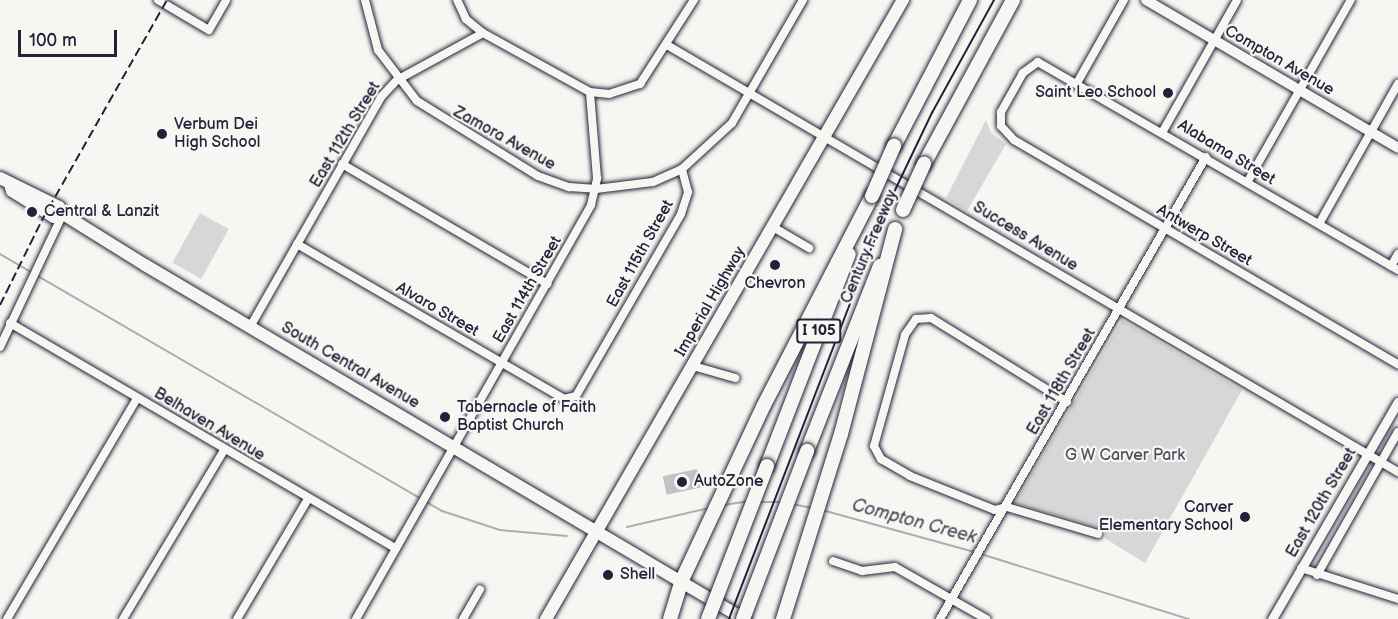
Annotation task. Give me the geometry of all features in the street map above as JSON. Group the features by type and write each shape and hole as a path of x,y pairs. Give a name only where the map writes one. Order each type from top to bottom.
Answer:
{"highway":[{"name":"Century Freeway","path":"708,619 872,196 894,146 970,0"},
{"name":"Century Freeway","path":"744,619 807,451 903,210 924,164 1013,0"},
{"path":"670,619 681,582 733,472 872,196"},
{"path":"783,619 826,481 895,229"}],"main road":[{"name":"Imperial Highway","path":"546,619 903,0"},
{"name":"Compton Avenue","path":"1146,0 1398,148"},
{"name":"South Central Avenue","path":"5,181 17,183 52,203 63,214 250,327 744,619"}],"street":[{"path":"158,0 209,30 226,0"},
{"name":"Zamora Avenue","path":"365,0 378,50 397,80 430,112 531,172 554,183 596,189 653,183 682,169"},
{"path":"457,0 466,19 483,33 590,92 609,94 640,84 694,0"},
{"path":"682,169 720,137 750,92 803,0"},
{"path":"1077,83 1124,0"},
{"path":"1163,131 1237,0"},
{"path":"1248,181 1351,0"},
{"name":"East 112th Street","path":"250,327 376,105 397,80 483,33"},
{"name":"Success Avenue","path":"667,45 825,135 1398,472"},
{"name":"Alabama Street","path":"1001,126 1001,112 1023,73 1038,62 1163,131 1395,268"},
{"path":"1319,224 1398,84"},
{"path":"590,92 596,189"},
{"name":"Antwerp Street","path":"1001,126 1014,140 1398,364"},
{"name":"East 118th Street","path":"940,619 1007,507 1206,157"},
{"path":"342,164 546,284"},
{"name":"East 115th Street","path":"564,399 581,391 681,214 688,192 682,169"},
{"name":"East 114th Street","path":"356,619 546,284 596,189"},
{"path":"0,347 28,279 63,214"},
{"path":"773,227 809,248"},
{"name":"Alvaro Street","path":"297,244 564,399"},
{"path":"1395,268 1398,254"},
{"path":"1066,402 931,318 916,319 905,335 874,438 877,454 910,476 995,510 1007,507 1098,534"},
{"name":"Belhaven Avenue","path":"10,322 224,450 396,549"},
{"path":"693,366 735,378"},
{"path":"7,619 137,398"},
{"name":"East 120th Street","path":"1272,619 1398,402"},
{"path":"1317,574 1398,432"},
{"path":"123,619 224,450"},
{"path":"237,619 308,499"},
{"path":"833,561 862,571 895,567 986,619"},
{"path":"1301,568 1398,599"},
{"path":"463,619 480,590"}],"green space":[{"path":"986,120 991,133 1006,144 967,211 946,198"},
{"path":"200,213 229,229 201,279 172,263"},
{"name":"G W Carver Park","path":"1122,320 1242,390 1145,563 1106,539 1104,529 1015,503"}],"building":[{"name":"AutoZone","path":"697,469 701,488 667,495 663,476"}],"waterway":[{"path":"0,254 442,511 500,530 567,536"},
{"name":"Compton Creek","path":"724,505 748,501"},
{"name":"Compton Creek","path":"759,502 781,502"},
{"name":"Compton Creek","path":"792,504 813,508"},
{"name":"Compton Creek","path":"627,527 709,508"},
{"name":"Compton Creek","path":"822,510 975,552"},
{"name":"Compton Creek","path":"981,554 1189,619"}],"tram line":[{"path":"729,619 889,203 932,113 994,0"}],"railway":[{"path":"0,305 42,220 167,0"}],"place":[{"name":"Saint Leo School","path":"1168,93"},
{"name":"Verbum Dei High School","path":"162,134"},
{"name":"Central & Lanzit","path":"32,212"},
{"name":"Chevron","path":"775,265"},
{"name":"Tabernacle of Faith Baptist Church","path":"445,417"},
{"name":"AutoZone","path":"682,482"},
{"name":"Carver Elementary School","path":"1245,517"},
{"name":"Shell","path":"608,575"}]}
